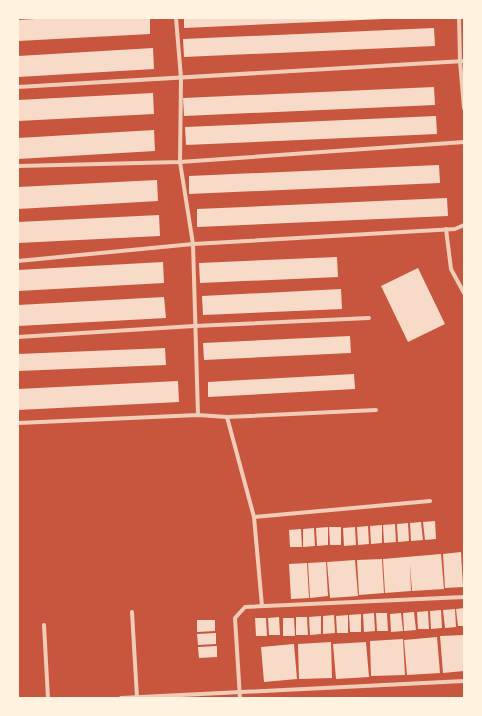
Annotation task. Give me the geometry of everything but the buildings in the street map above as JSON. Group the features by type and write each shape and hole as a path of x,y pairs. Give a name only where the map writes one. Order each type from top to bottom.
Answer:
{"street":[{"path":"176,18 181,78 180,162 193,244 194,326 198,415"},
{"path":"459,18 464,108"},
{"path":"18,87 462,61"},
{"path":"18,166 180,162 464,142"},
{"path":"18,260 193,244 455,229 464,225"},
{"path":"446,229 451,269 464,293"},
{"path":"18,337 194,326 368,318"},
{"path":"18,423 198,415 227,417 376,410"},
{"path":"227,417 254,517 262,606"},
{"path":"254,517 430,501"},
{"path":"240,698 235,618 244,607 464,597"},
{"path":"132,612 137,698"},
{"path":"44,625 48,698"},
{"path":"120,698 464,681"}]}
